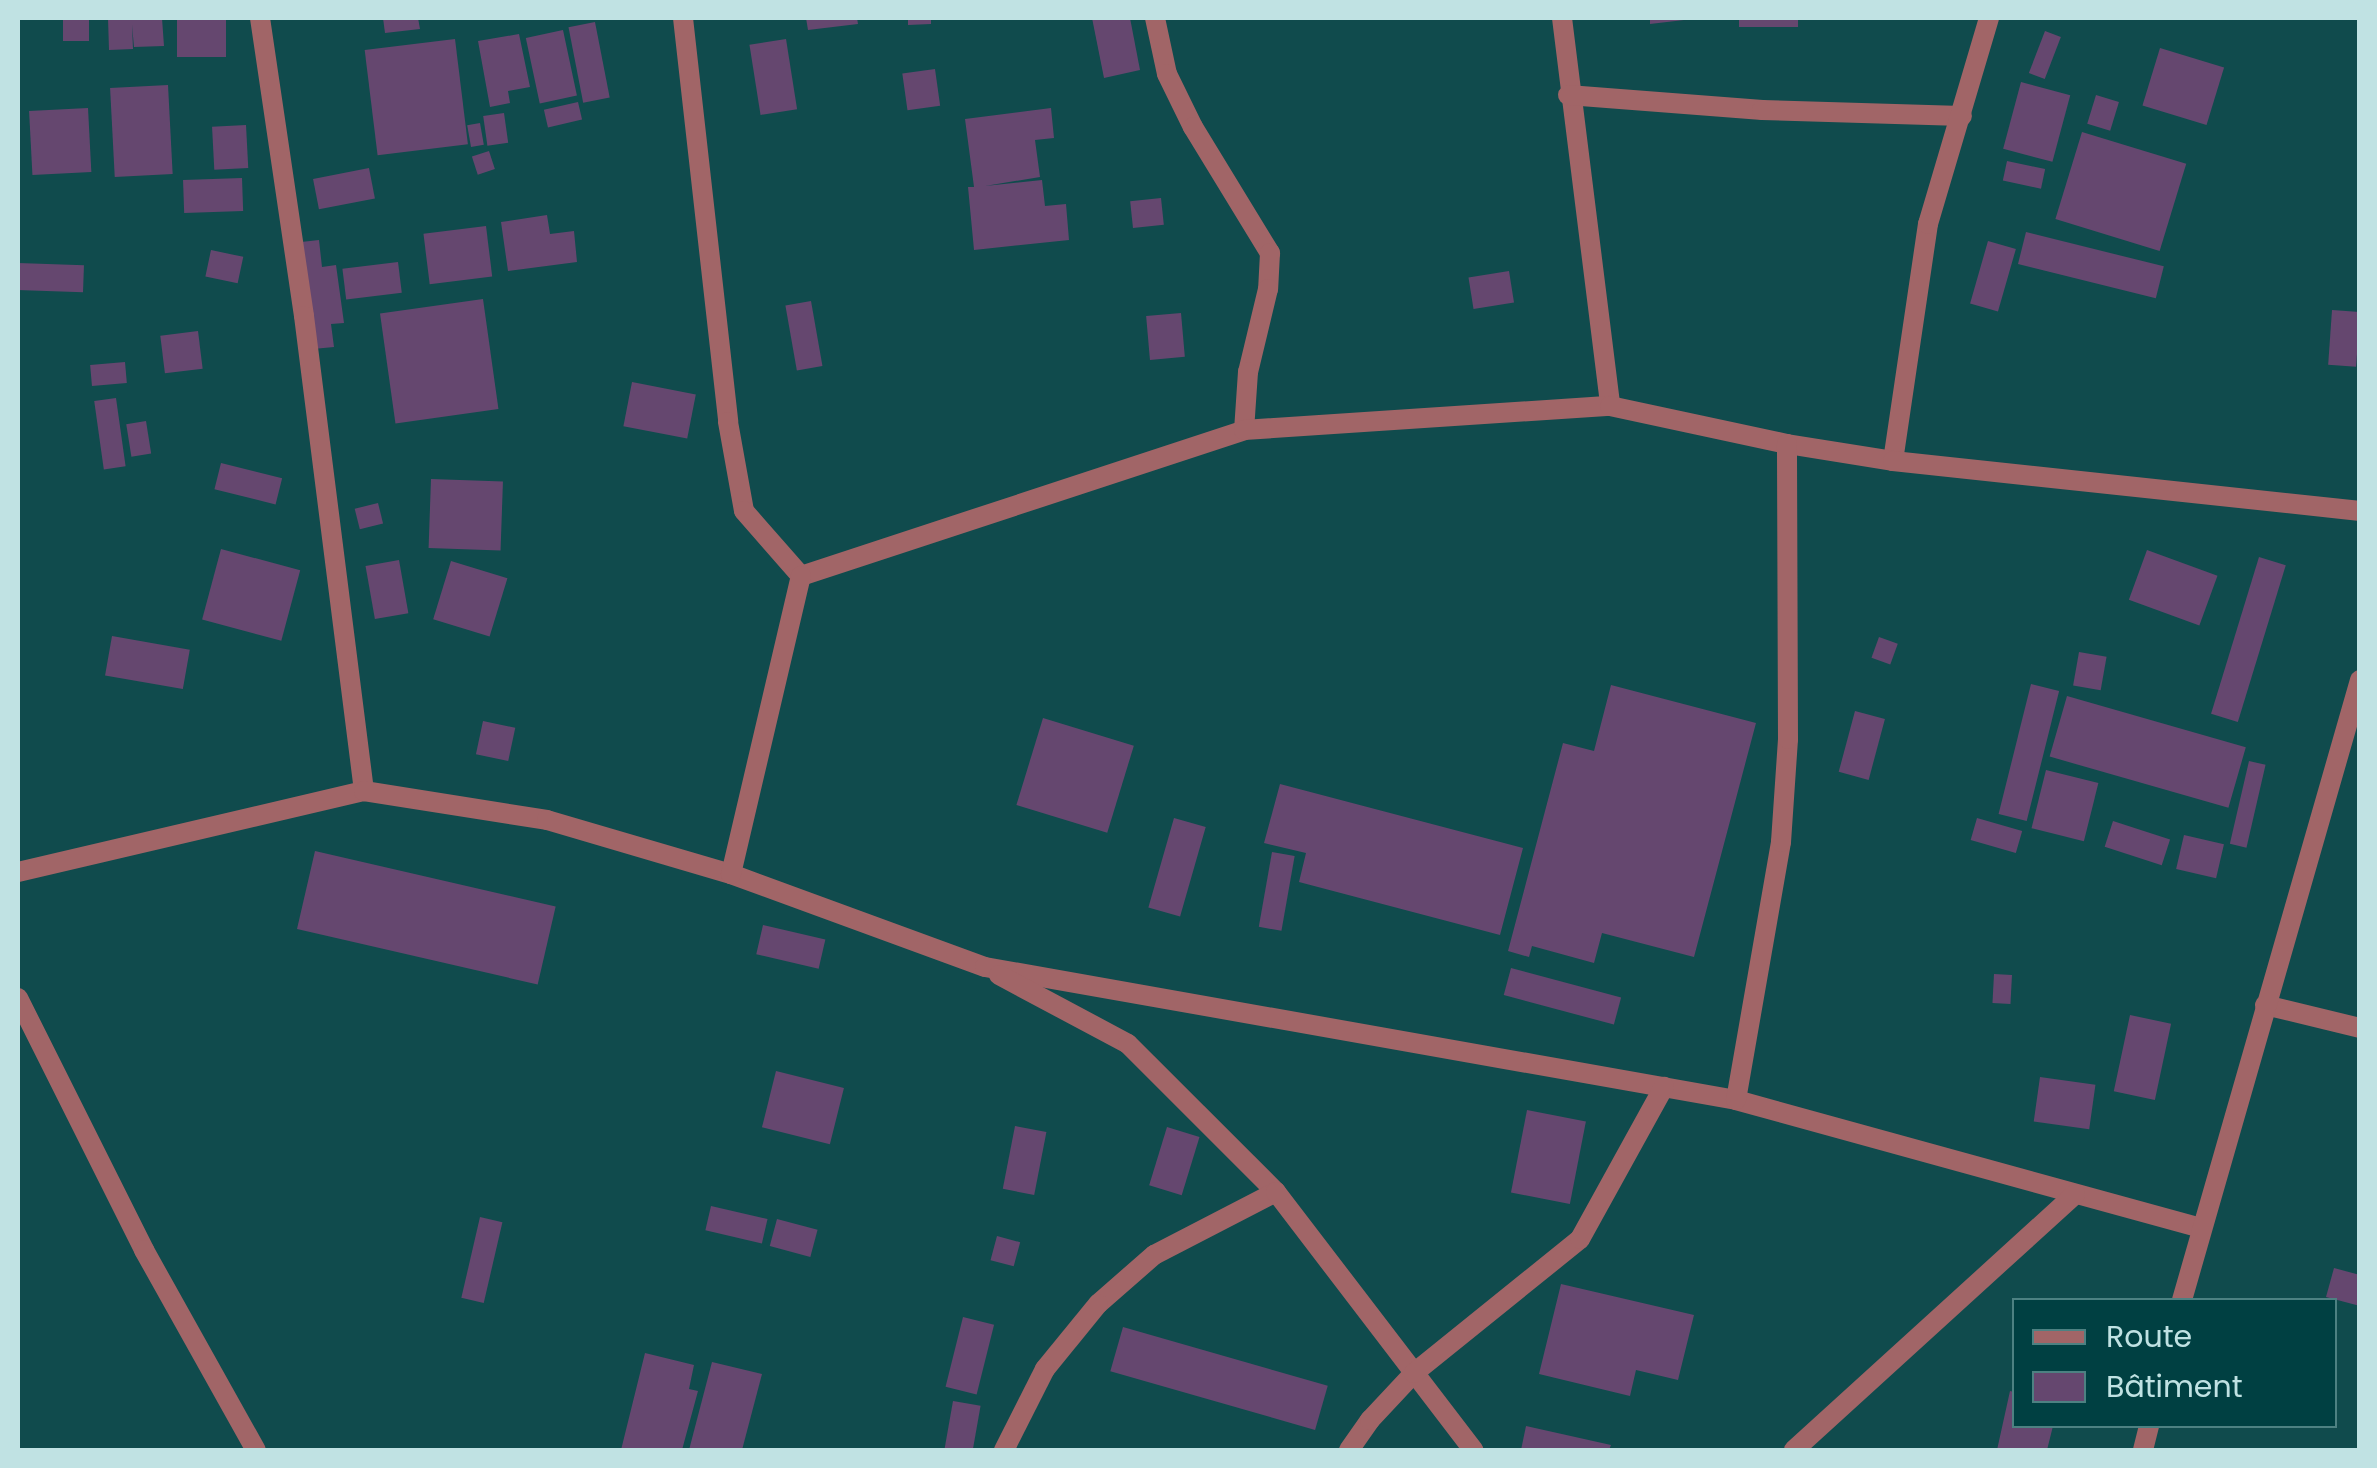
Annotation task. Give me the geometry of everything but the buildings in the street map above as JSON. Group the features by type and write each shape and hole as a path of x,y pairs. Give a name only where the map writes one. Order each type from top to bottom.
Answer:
{"street":[{"path":"260,18 304,316 364,791"},
{"path":"683,18 728,422 744,511 801,576"},
{"path":"1155,18 1167,74 1193,127 1270,253 1268,289 1248,372 1244,430"},
{"path":"1562,18 1568,95 1610,406"},
{"path":"1893,461 1928,224 1989,18"},
{"path":"1568,95 1762,110 1962,116"},
{"path":"801,576 1244,430 1610,406 1787,444 1893,461 2360,511"},
{"path":"1736,1100 1781,842 1788,739 1787,444"},
{"path":"731,874 801,576"},
{"path":"2182,1298 2360,680"},
{"path":"18,872 364,791 547,820 731,874 985,967 1128,1044 1276,1192 1473,1450"},
{"path":"985,967 1736,1100 2200,1228"},
{"path":"18,998 144,1250 256,1450"},
{"path":"2265,1005 2360,1028"},
{"path":"1349,1450 1370,1420 1414,1373 1580,1239 1664,1087"},
{"path":"1004,1450 1044,1369 1098,1304 1154,1255 1276,1192"},
{"path":"1794,1450 2075,1194"}]}
